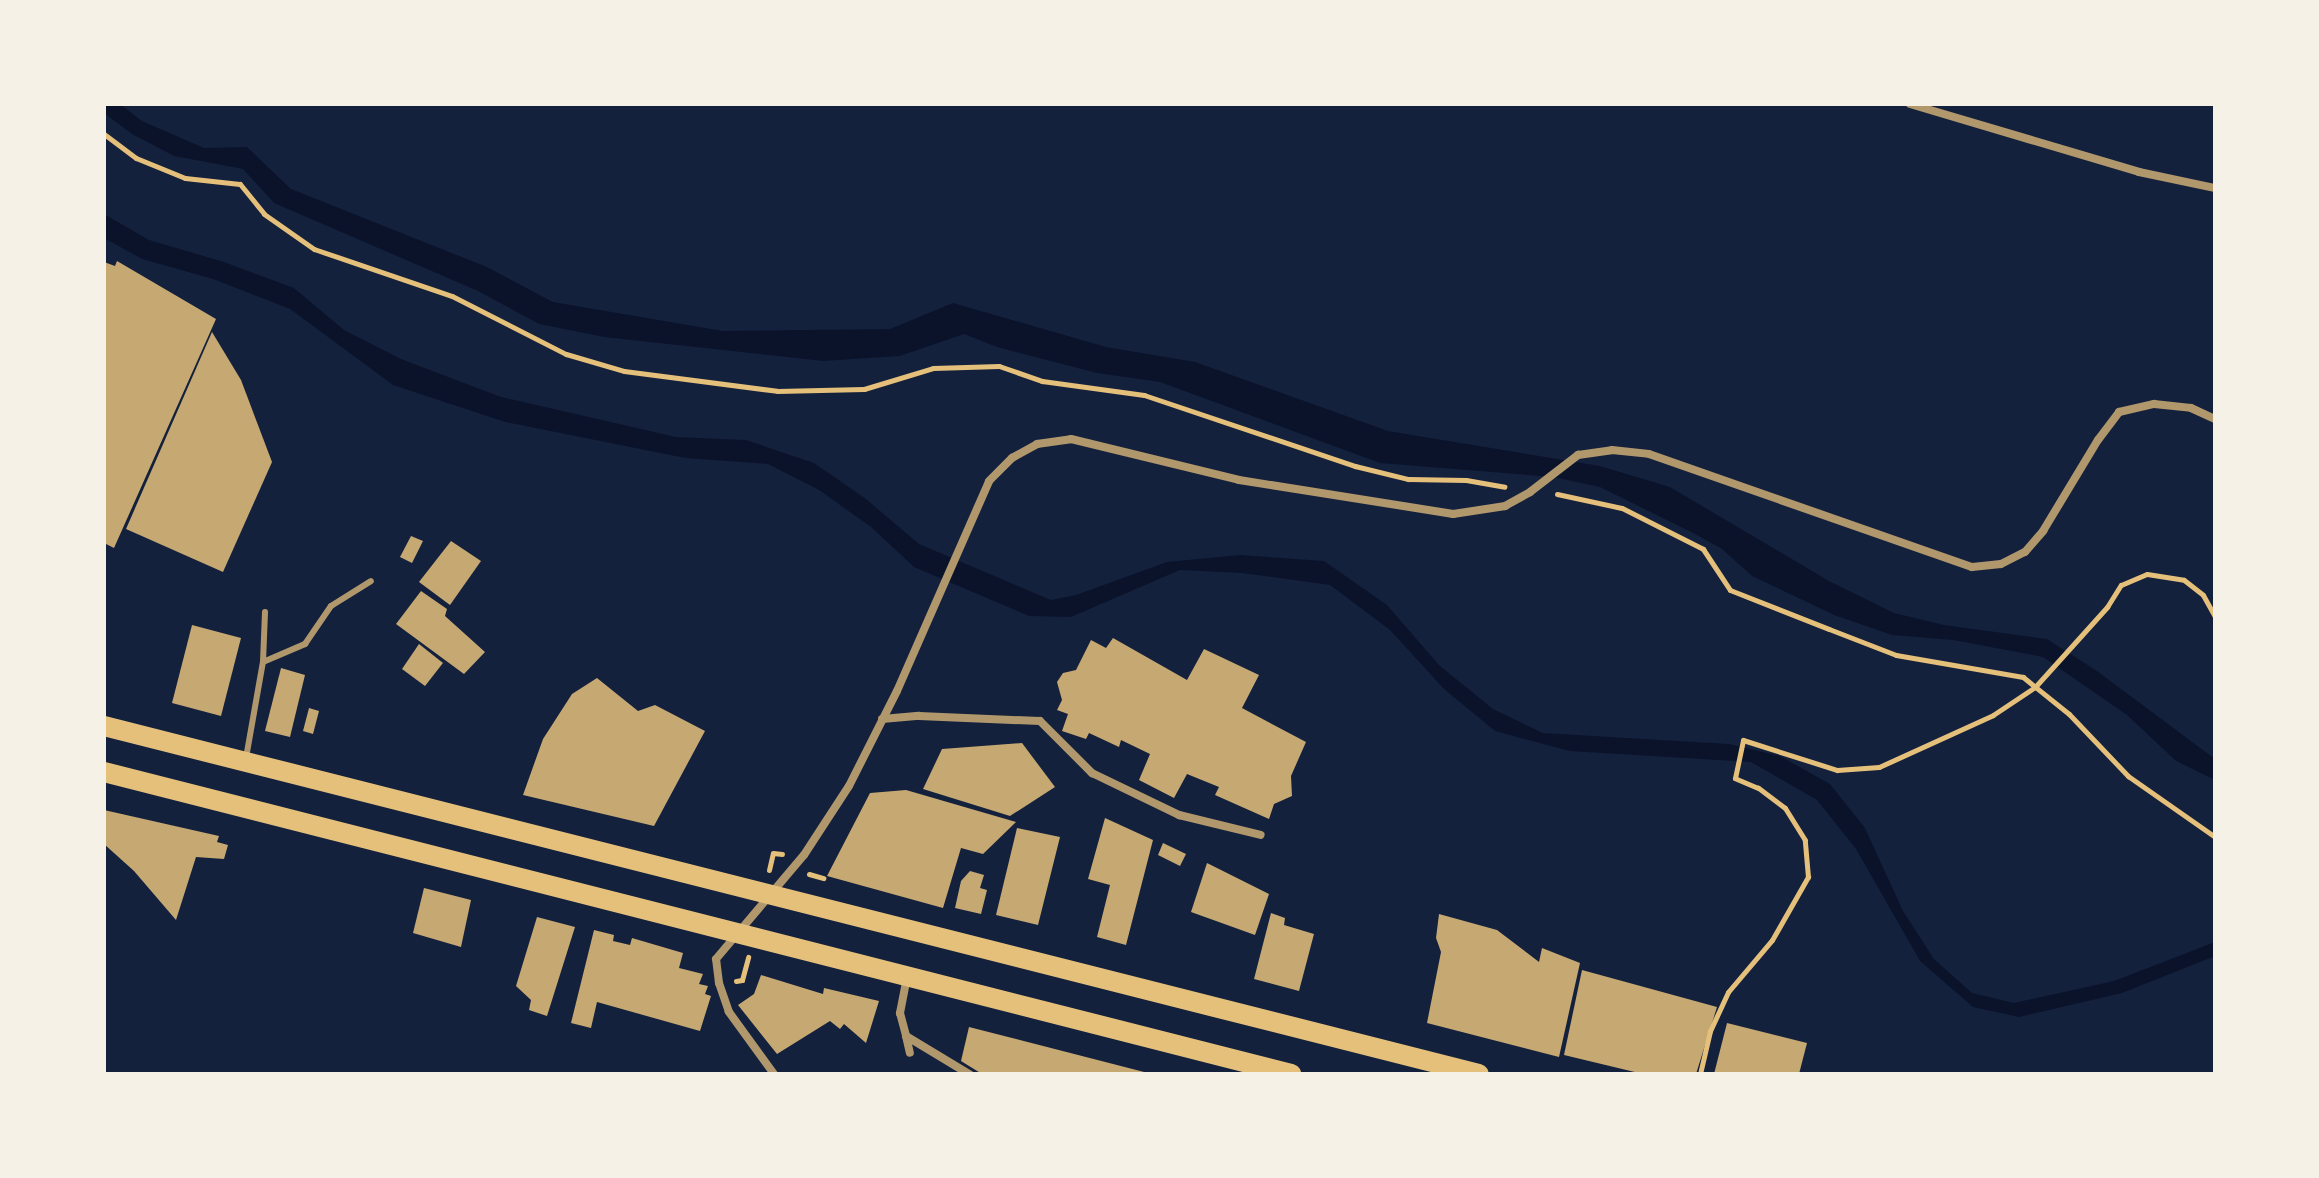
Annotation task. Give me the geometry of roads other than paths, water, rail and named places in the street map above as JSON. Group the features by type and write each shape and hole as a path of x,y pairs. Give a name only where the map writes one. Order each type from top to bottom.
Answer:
{"main road":[{"path":"104,726 1479,1074"},
{"path":"104,772 1291,1074"}],"street":[{"path":"1910,104 2139,172 2215,188"},
{"path":"774,1074 729,1012 719,983 716,959 804,855 849,786 989,481 1012,458 1037,444 1071,439 1239,480 1453,514 1505,506 1530,492 1578,455 1612,450 1649,454 1972,567 2001,564 2025,552 2043,531 2098,440 2119,412 2154,404 2191,408 2215,419"},
{"path":"882,719 919,716 1040,721 1092,773 1179,815 1261,835"},
{"path":"907,977 900,1013 910,1053"},
{"path":"906,1036 969,1074"}],"lane":[{"path":"263,662 305,644 331,606 371,581"},
{"path":"245,762 263,662 265,612"}],"water":[{"path":"104,104 120,104 142,121 204,148 247,147 291,189 487,267 553,302 723,331 890,329 953,303 1106,347 1195,362 1388,431 1600,466 1670,487 1829,581 1894,613 1944,625 2047,639 2097,671 2215,759 2215,780 2176,761 2127,715 2043,657 1953,640 1892,635 1834,615 1752,576 1722,549 1600,487 1553,477 1380,463 1160,382 1097,373 997,347 964,334 900,356 823,361 604,337 539,324 478,291 274,203 243,169 174,156 132,134 104,113"},
{"path":"104,214 149,240 224,262 294,288 344,330 401,359 501,397 676,437 746,440 814,463 866,499 919,544 1051,600 1076,595 1167,562 1240,555 1324,561 1387,605 1439,665 1493,709 1543,733 1729,744 1780,756 1830,784 1865,828 1903,911 1934,959 1972,993 2014,1003 2114,981 2215,942 2215,956 2122,993 2019,1017 1973,1007 1920,961 1856,849 1817,800 1751,762 1569,751 1495,731 1444,689 1390,630 1330,585 1242,573 1180,570 1071,617 1029,616 914,567 871,527 819,490 768,464 685,458 505,422 393,385 290,309 213,279 142,259 104,238"}]}
